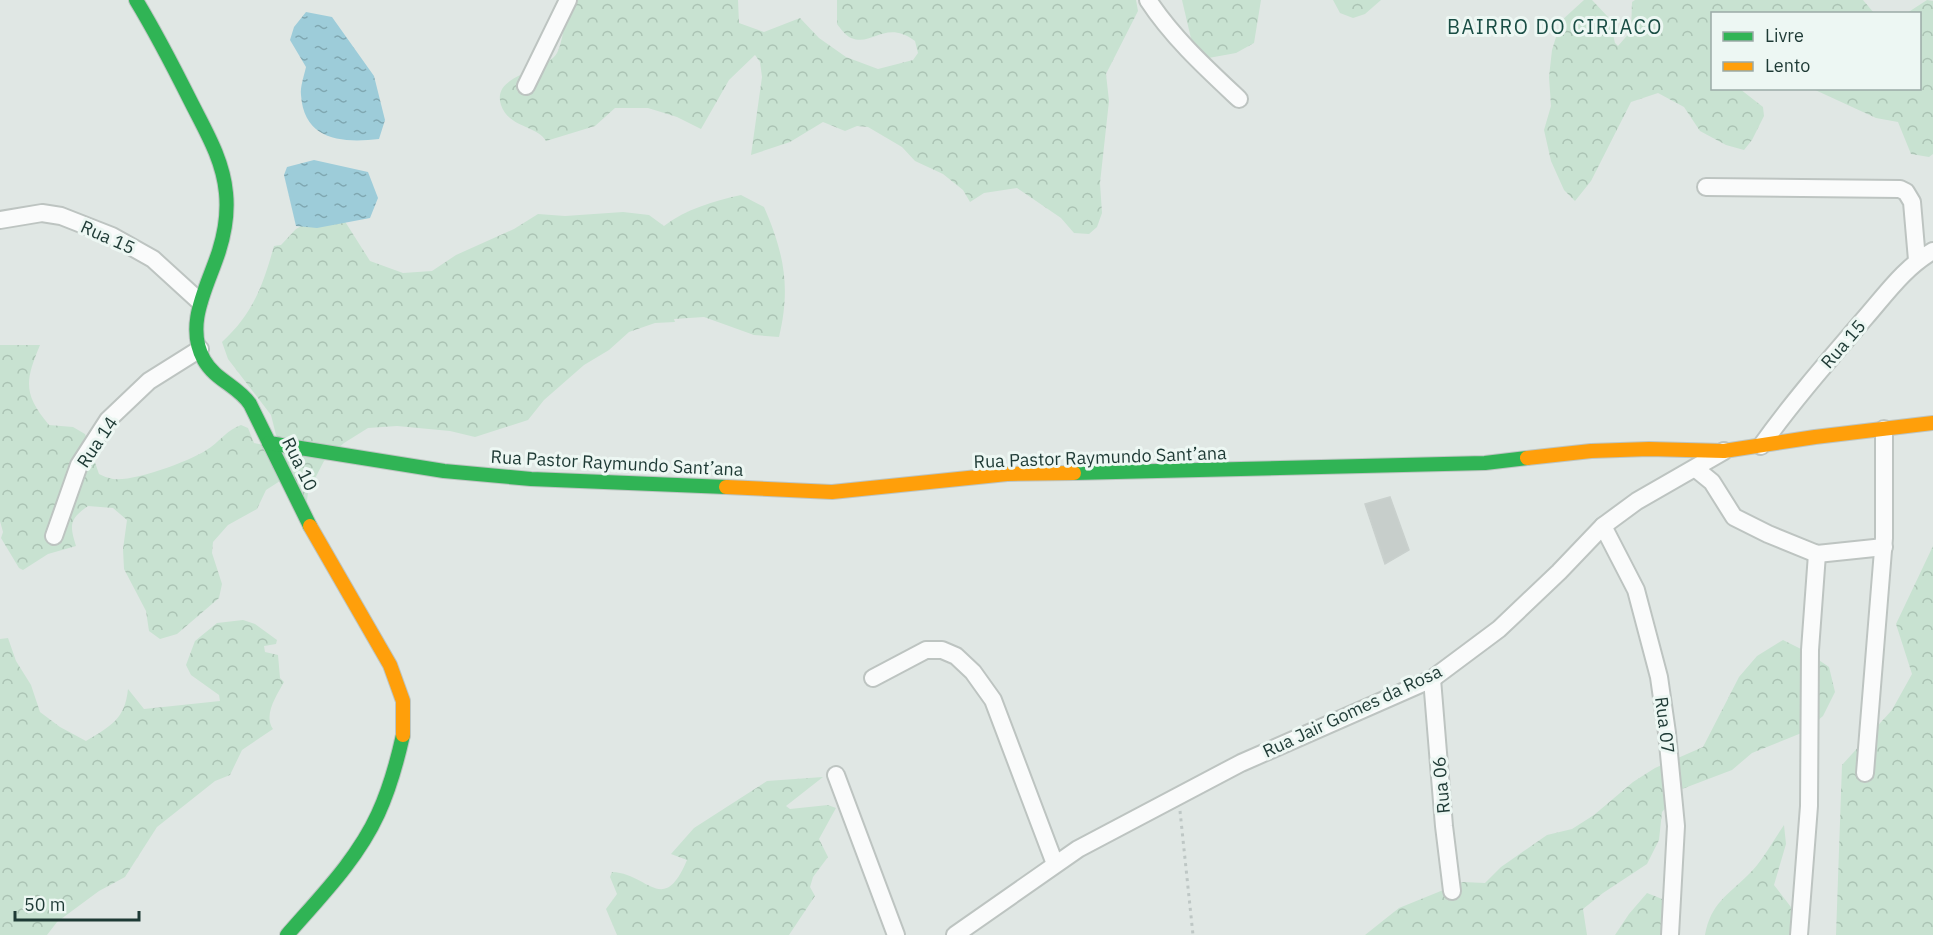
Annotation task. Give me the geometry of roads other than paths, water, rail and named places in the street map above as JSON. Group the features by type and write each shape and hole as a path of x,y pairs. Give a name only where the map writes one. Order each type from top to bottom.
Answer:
{"street":[{"name":"Rua 10","path":"136,0 154,29 214,146 224,178 227,206 224,237 199,301 196,322 200,349 207,367 250,404 318,542 390,665 403,701 404,731 400,750 396,768 378,815 345,868 287,935"},
{"path":"526,86 568,0"},
{"path":"1148,0 1162,22 1184,47 1239,99"},
{"path":"1706,187 1900,189 1906,192 1912,202 1917,260"},
{"name":"Rua 15","path":"0,220 42,213 61,216 111,236 153,259 199,301"},
{"name":"Rua 15","path":"1761,446 1804,389 1917,260 1933,251"},
{"name":"Rua 14","path":"54,536 79,465 108,420 149,381 200,349"},
{"name":"Rua Pastor Raymundo Sant’ana","path":"269,443 444,471 531,479 832,492 1007,474 1485,463 1591,451 1649,449 1724,452 1815,437 1933,423"},
{"path":"1865,773 1884,547 1884,429"},
{"name":"Rua Jair Gomes da Rosa","path":"955,935 1078,849 1241,763 1432,679 1499,628 1559,572 1603,526 1637,501 1724,452"},
{"path":"1696,469 1712,482 1734,517 1768,534 1817,554 1884,547"},
{"name":"Rua 07","path":"1603,526 1636,591 1659,677 1676,826 1670,935"},
{"path":"1799,935 1809,806 1810,651 1817,554"},
{"path":"873,678 926,650 942,650 956,656 974,672 993,700 1055,864"},
{"name":"Rua 06","path":"1432,679 1444,826 1452,891"},
{"path":"837,775 896,935"}],"water":[{"path":"306,12 332,17 374,76 385,120 379,139 339,139 328,136 309,122 301,95 306,67 290,40 294,27"},
{"path":"314,160 368,172 378,198 370,218 317,228 296,226 284,175 287,167"}],"district":[{"name":"BAIRRO DO CIRIACO","path":"1555,26"}]}
